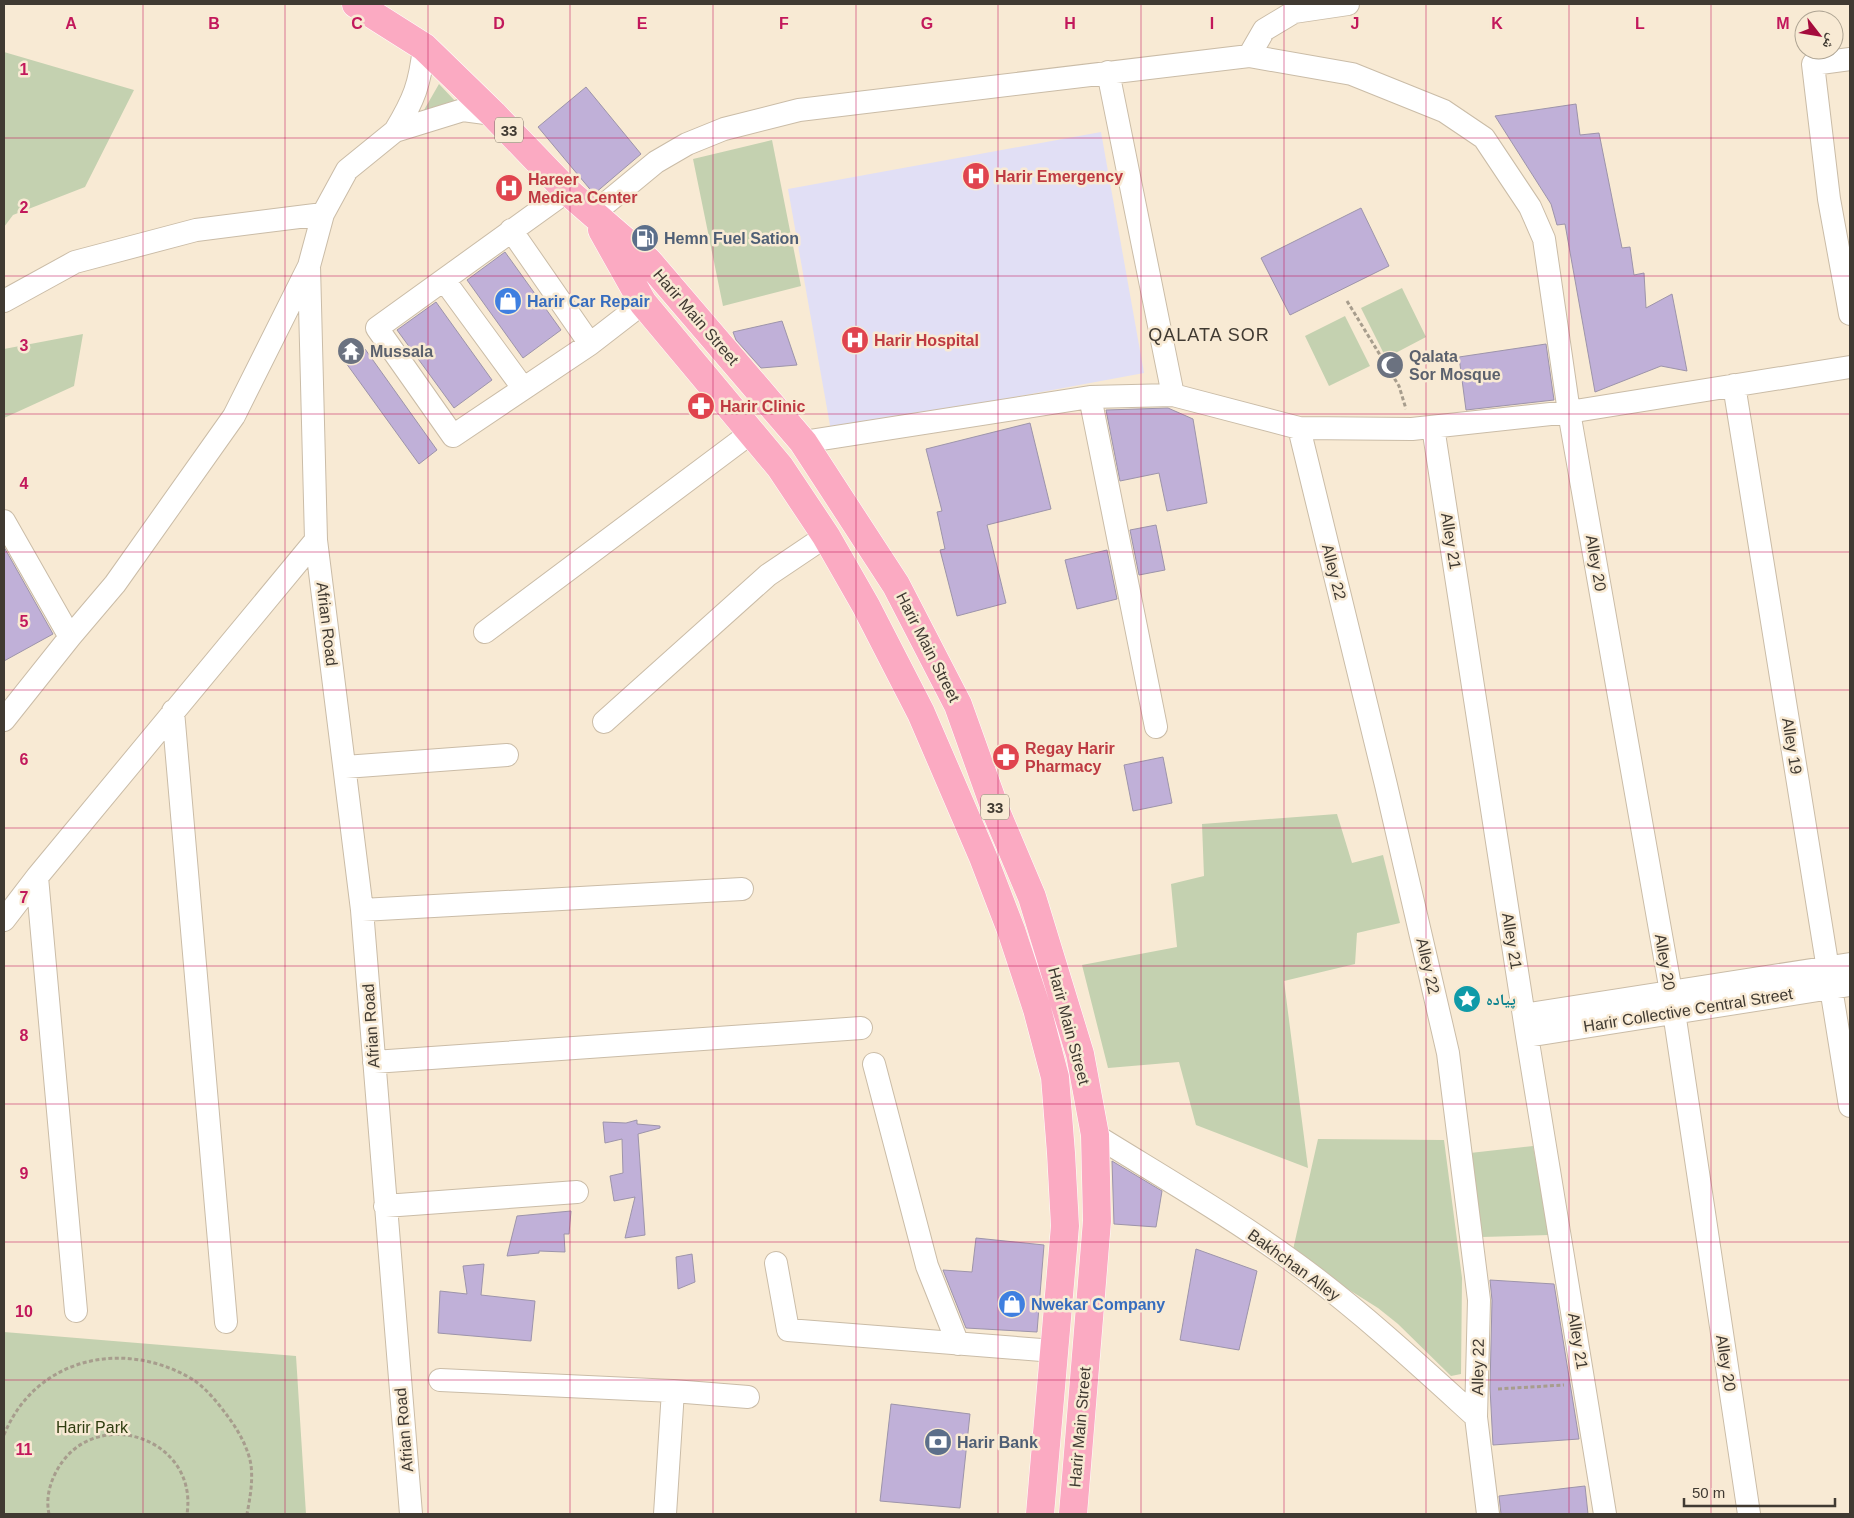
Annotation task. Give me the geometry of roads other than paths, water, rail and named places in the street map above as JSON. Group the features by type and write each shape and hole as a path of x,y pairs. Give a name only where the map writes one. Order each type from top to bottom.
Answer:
{"main road":[{"name":"33","path":"356,4 424,47 593,214"},
{"name":"Harir Main Street","path":"593,214 643,303 780,468 826,536 866,606 937,749 983,856 1037,1009 1055,1077 1062,1154 1065,1226 1040,1514"},
{"name":"Harir Main Street","path":"593,214 648,261 803,442 896,585 958,706 997,814 1032,897 1080,1054 1095,1135 1097,1220 1073,1514"}],"street":[{"path":"1249,56 1264,30 1293,8 1348,4"},
{"path":"4,720 115,584 234,416 310,266 323,214 347,170 395,131 413,100 421,74 424,47"},
{"name":"Alley 20","path":"593,214 656,162 687,144 724,129 799,110 1249,56 1352,74 1444,111 1484,138 1530,207 1544,239 1569,412 1672,1002 1749,1514"},
{"path":"1850,59 1813,64 1829,199 1850,314"},
{"path":"1108,72 1172,395"},
{"path":"395,131 463,110 493,114"},
{"path":"567,190 377,328 453,436 590,344 643,303"},
{"path":"4,301 75,262 196,230 323,214"},
{"path":"511,230 590,344"},
{"name":"Afrian Road","path":"310,266 316,540 362,910 411,1514"},
{"path":"444,280 523,388"},
{"path":"803,442 1090,397 1172,395 1299,428 1422,428 1569,412 1850,367"},
{"name":"Alley 19","path":"1734,386 1836,980 1850,1106"},
{"path":"1090,397 1156,727"},
{"name":"Alley 22","path":"1299,428 1386,785 1448,1053 1479,1300 1476,1417 1488,1514"},
{"name":"Alley 21","path":"1422,428 1586,1383 1605,1514"},
{"path":"486,632 752,432"},
{"path":"4,521 70,637"},
{"path":"604,722 768,575 826,536"},
{"path":"4,920 37,877 316,540"},
{"path":"174,711 226,1322"},
{"path":"345,767 507,755"},
{"path":"37,877 76,1311"},
{"path":"362,910 742,889"},
{"name":"Harir Collective Central Street","path":"1525,1026 1672,1002 1836,980 1850,964"},
{"path":"374,1062 861,1028"},
{"path":"874,1064 927,1266 958,1344"},
{"name":"Bakhchan Alley","path":"1095,1135 1235,1222 1306,1271 1392,1340 1476,1417"},
{"path":"386,1206 577,1192"},
{"path":"776,1264 788,1330 1054,1351"},
{"path":"440,1380 673,1391 748,1397"},
{"path":"665,1514 673,1391"}],"place":[{"name":"Harir Emergency","path":"976,176"},
{"name":"Hareer Medica Center","path":"509,188"},
{"name":"Hemn Fuel Sation","path":"645,238"},
{"name":"Harir Car Repair","path":"508,301"},
{"name":"‌Harir Hospital","path":"855,340"},
{"name":"Mussala","path":"351,351"},
{"name":"Qalata Sor Mosque","path":"1390,365"},
{"name":"Harir Clinic","path":"701,406"},
{"name":"Regay Harir Pharmacy","path":"1006,757"},
{"name":"پیادە","path":"1467,999"},
{"name":"Nwekar Company","path":"1012,1304"},
{"name":"Harir Bank","path":"938,1442"}],"district":[{"name":"QALATA SOR","path":"1209,335"}],"park label":[{"name":"Harir Park","path":"92,1427"}]}
